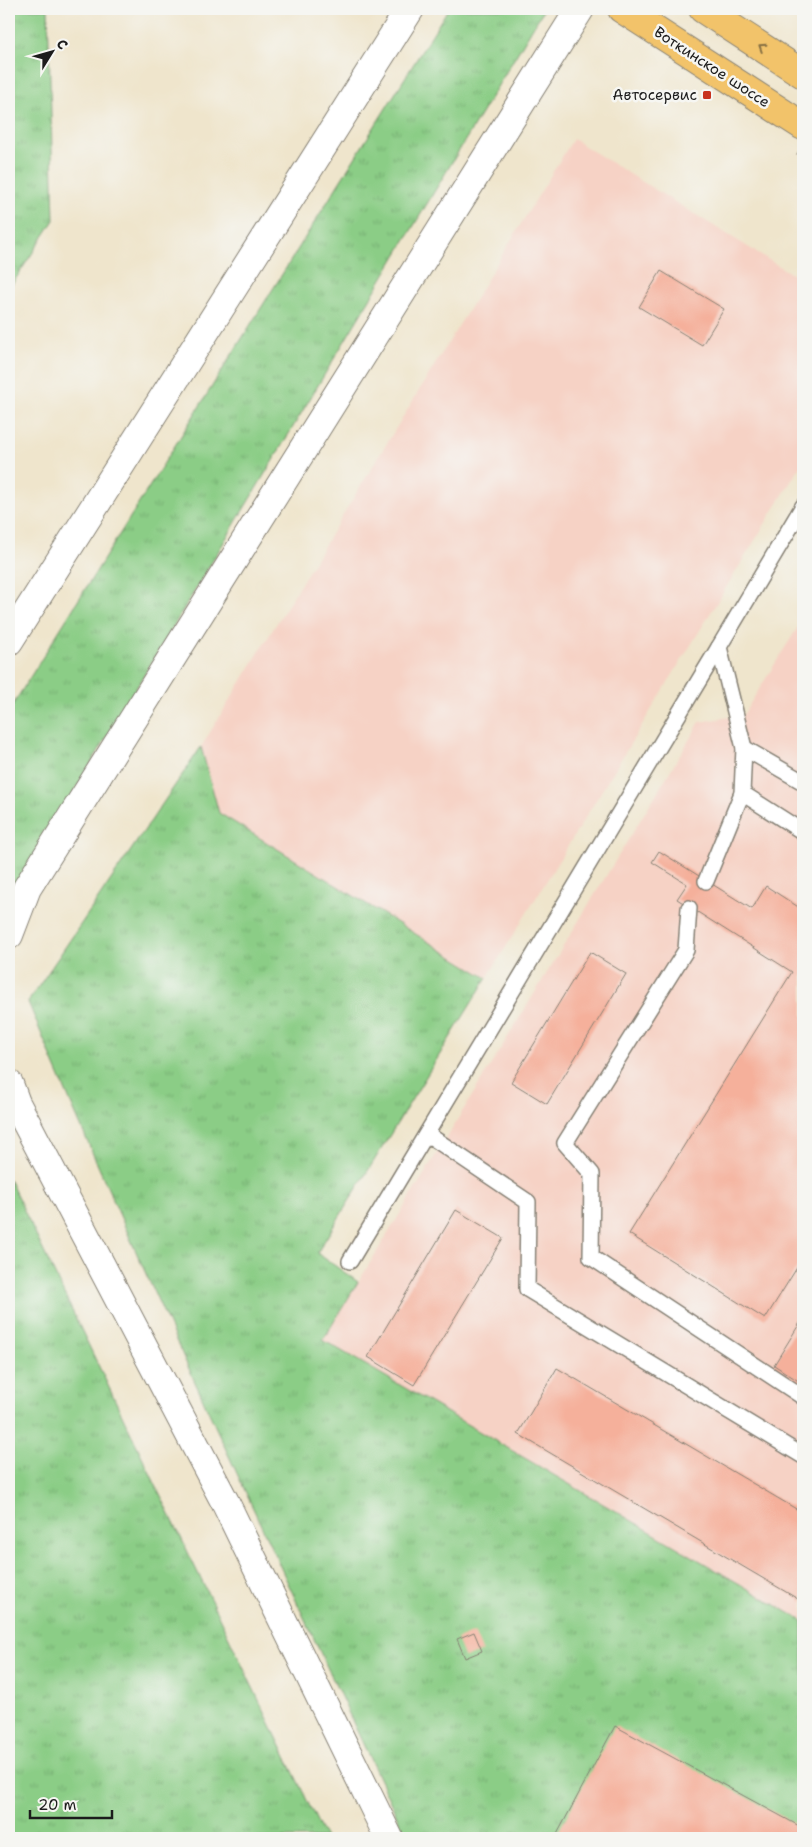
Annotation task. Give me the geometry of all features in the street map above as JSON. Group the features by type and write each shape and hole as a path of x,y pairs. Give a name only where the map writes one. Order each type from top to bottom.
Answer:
{"main road":[{"name":"Воткинское шоссе","path":"622,9 803,126"},
{"path":"703,9 803,74"}],"street":[{"path":"9,642 410,9"},
{"path":"9,935 27,888 580,9"},
{"path":"9,1084 16,1103 226,1502 388,1838"}],"lane":[{"path":"350,1261 803,506"},
{"path":"706,881 742,793 744,748 720,647"},
{"path":"744,748 803,782"},
{"path":"742,793 803,832"},
{"path":"689,908 686,950 565,1143 592,1174 591,1257 803,1397"},
{"path":"427,1134 528,1202 526,1289 803,1456"}],"shaded area":[{"path":"573,139 803,281 803,462 487,978 219,813 201,747"},
{"path":"803,619 803,1621 323,1340 700,722 743,715"}],"green space":[{"path":"9,9 48,9 54,220 9,289"},
{"path":"448,9 544,9 9,900 9,711"},
{"path":"201,747 219,813 487,978 317,1253 358,1282 323,1340 803,1621 803,1838 407,1838 166,1318 28,1002"},
{"path":"9,1179 325,1838 9,1838"}],"building":[{"path":"661,271 724,309 702,345 639,307"},
{"path":"659,851 752,909 766,886 803,910 803,1258 765,1319 629,1234 792,972 677,899 687,884 652,862"},
{"path":"590,952 626,974 547,1104 511,1082"},
{"path":"456,1210 503,1238 414,1385 368,1357"},
{"path":"803,1318 803,1384 774,1365"},
{"path":"557,1368 803,1513 803,1602 518,1434"},
{"path":"474,1632 482,1651 465,1658 457,1639"},
{"path":"615,1726 803,1828 803,1838 555,1838"}],"place":[{"name":"Автосервис","path":"707,95"}]}
